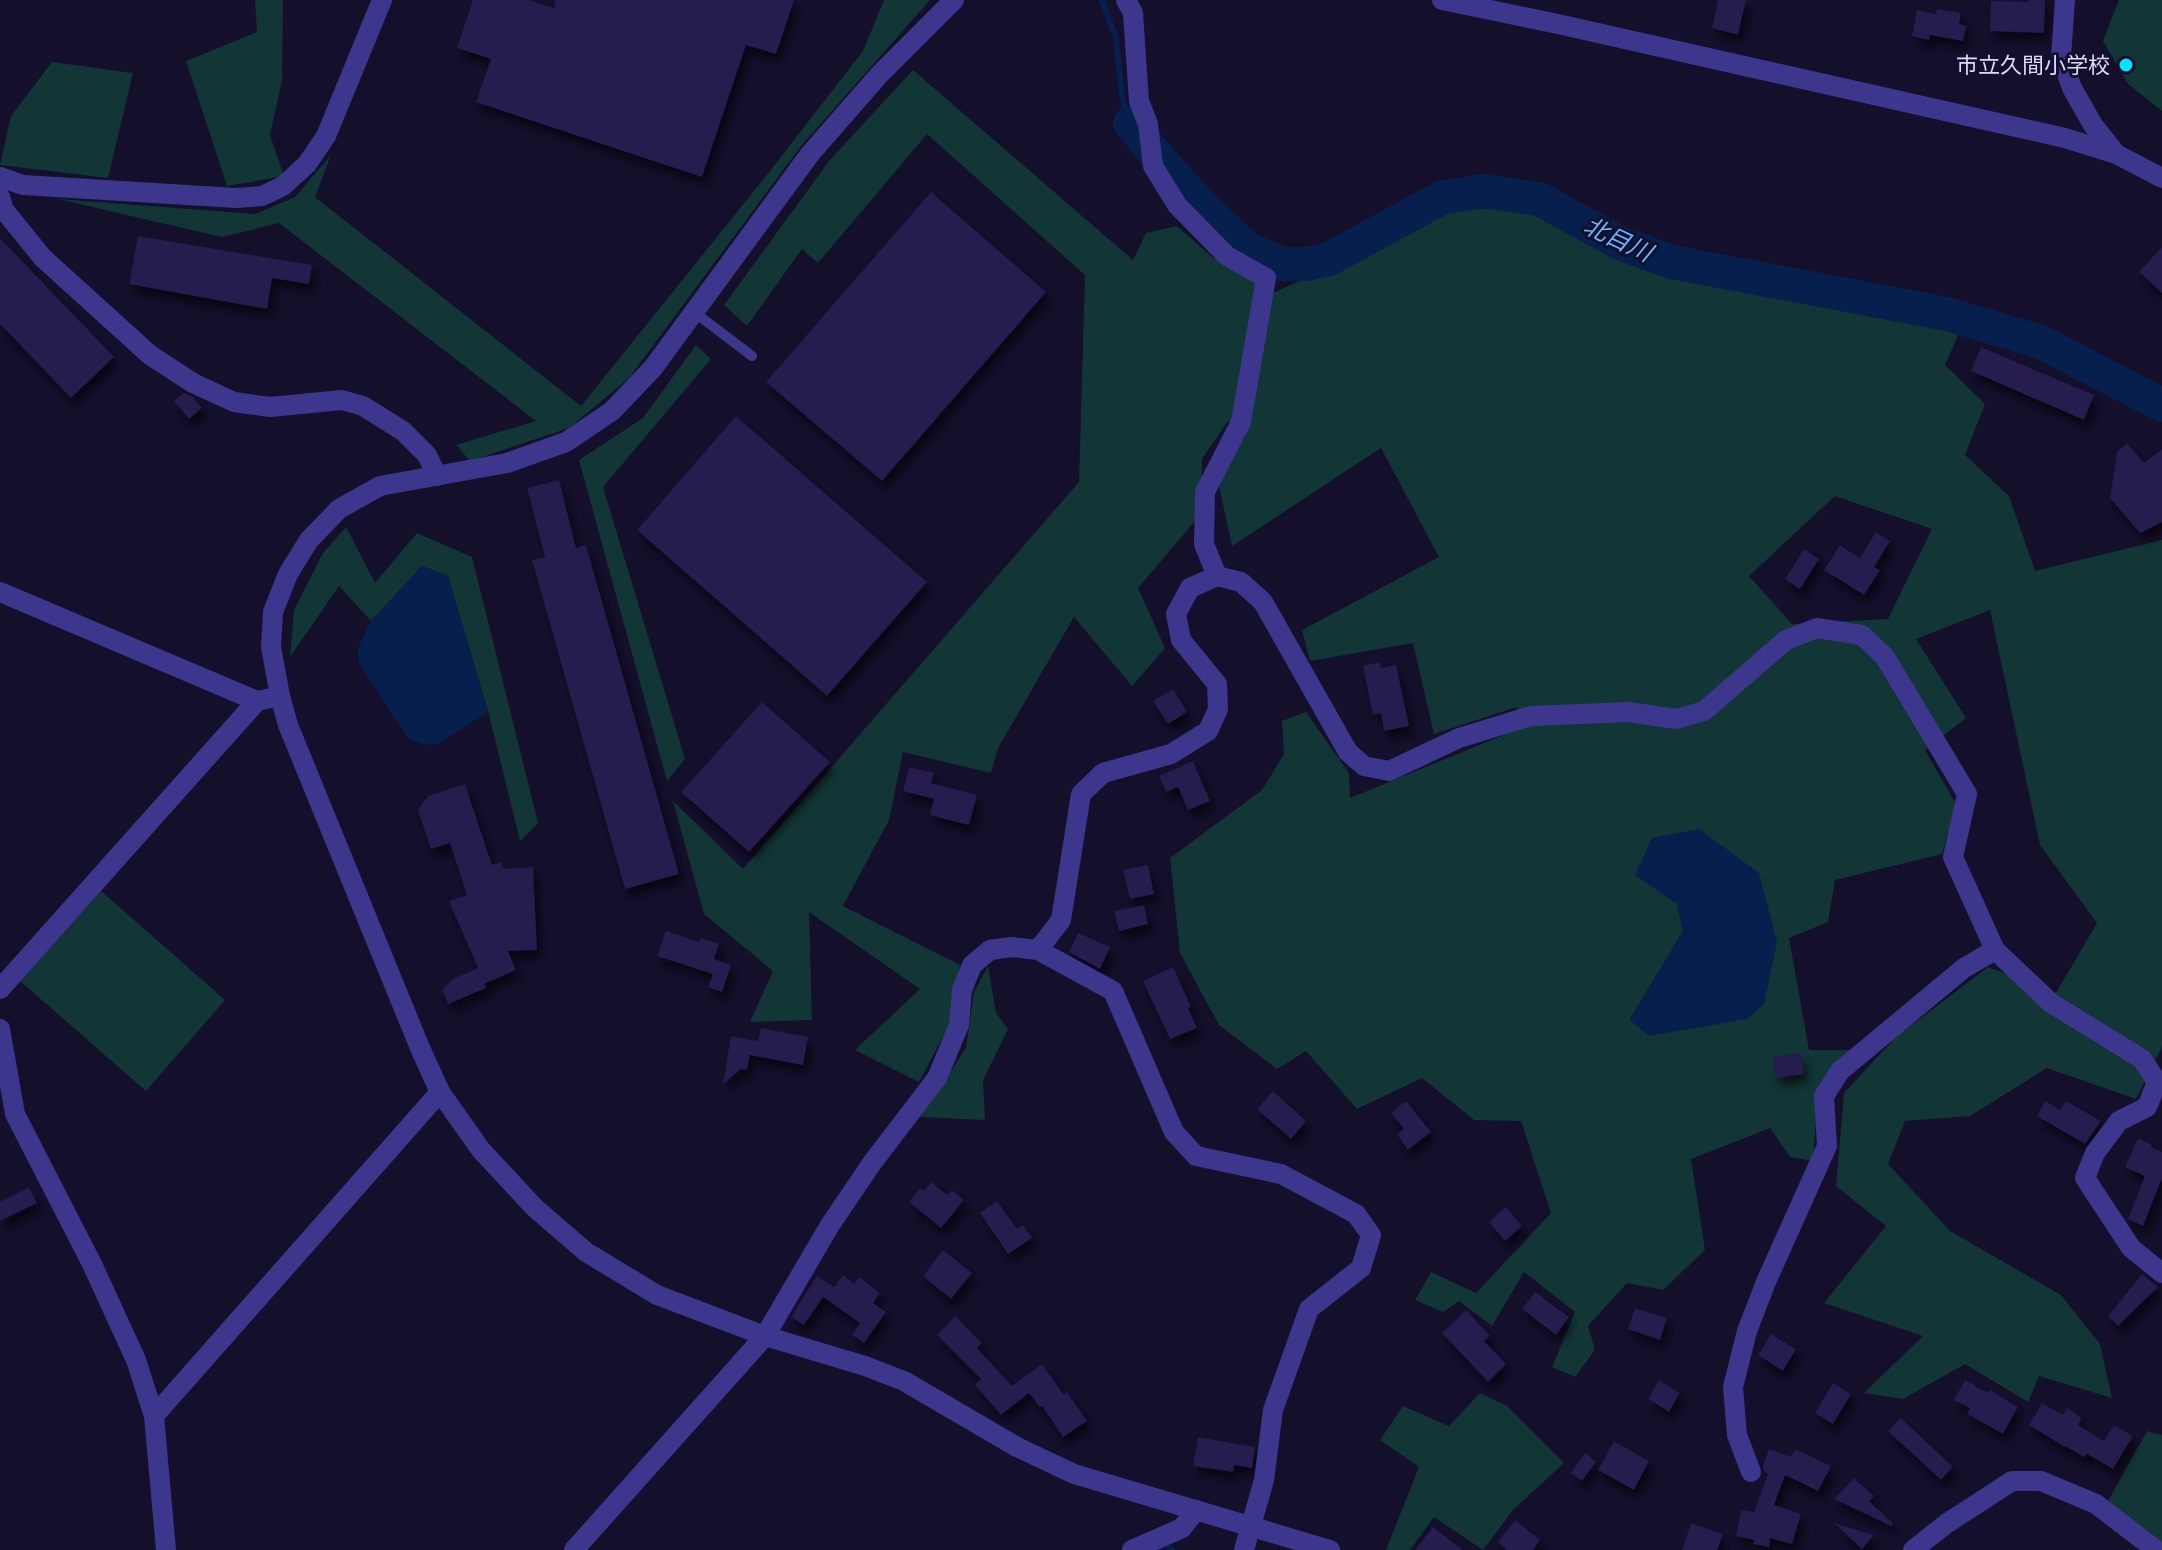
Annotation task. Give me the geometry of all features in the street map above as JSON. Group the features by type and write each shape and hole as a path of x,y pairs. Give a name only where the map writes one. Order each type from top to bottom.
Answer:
{"street":[{"path":"0,177 23,185 236,198 262,196 283,186 307,164 326,136 382,0"},
{"path":"954,0 879,75 810,154 653,368 612,411 566,442 507,463 380,486 339,509 309,540 288,574 273,612 271,647 280,696 294,739 440,1092 481,1150 535,1208 586,1252 657,1295 765,1336 904,1381 1017,1447 1074,1474 1330,1550"},
{"path":"1126,0 1133,13 1139,101 1148,124 1153,166 1177,205 1227,256 1266,278 1241,422 1205,492 1204,544 1217,576"},
{"path":"1442,0 2050,134 2116,154 2162,178"},
{"path":"2065,0 2061,57 2072,88 2093,125 2116,154"},
{"path":"0,197 4,210 43,258 150,355 193,383 234,402 270,407 342,400 363,406 403,431 427,455 437,476"},
{"path":"1038,950 1061,920 1081,794 1103,773 1171,754 1208,731 1218,709 1217,684 1181,640 1176,614 1190,588 1217,576 1241,582 1263,602 1348,752 1364,766 1389,771 1459,738 1531,716 1628,712 1676,719 1704,711 1786,640 1817,628 1862,635 1885,657 1967,794 1953,857 1995,950 2051,1003 2142,1059 2157,1082 2147,1107 2119,1121 2095,1153 2085,1178 2131,1248 2162,1273"},
{"path":"0,592 257,701 280,696"},
{"path":"0,989 257,701"},
{"path":"574,1550 765,1336 830,1225 937,1078 959,1025 962,990 972,965 990,950 1011,947 1038,950 1113,991 1174,1132 1196,1156 1281,1174 1356,1214 1371,1235 1361,1268 1309,1309 1273,1410 1264,1480 1244,1550"},
{"path":"1751,1472 1737,1435 1733,1387 1747,1331 1766,1282 1827,1146 1824,1096 1840,1071 1964,968 1995,950"},
{"path":"0,1029 15,1114 136,1360 154,1416 166,1550"},
{"path":"154,1416 440,1092"},
{"path":"1913,1550 1946,1524 2012,1481 2041,1481 2096,1504 2156,1550"},
{"path":"1132,1550 1182,1528 1196,1510"}],"lane":[{"path":"694,312 752,356"}],"green space":[{"path":"255,0 283,0 282,80 270,135 284,176 227,186 186,61 257,32"},
{"path":"884,0 930,0 801,146 629,378 569,428 470,461 456,445 536,421 279,223 222,237 58,199 255,214 295,197 331,155 315,197 581,406 863,51"},
{"path":"2119,0 2162,0 2162,111 2128,84 2103,41"},
{"path":"52,62 133,73 108,178 0,165 11,116"},
{"path":"913,70 1133,260 1146,233 1177,226 1211,256 1275,292 1458,209 1528,208 1621,252 1677,268 1963,324 1945,365 1985,404 1965,455 2009,496 2035,571 2162,540 2162,1047 2136,1099 2047,1068 1970,1116 1905,1121 1888,1164 1950,1231 2061,1295 2100,1344 2112,1398 2039,1376 2028,1402 1965,1364 1903,1399 1864,1393 1923,1336 1824,1303 1886,1226 1836,1186 1844,1093 1896,1037 1988,967 2056,993 2097,923 2040,845 1990,610 1916,639 1966,718 1925,750 1956,804 1942,854 1835,880 1828,922 1789,938 1809,1050 1852,1050 1818,1091 1813,1161 1790,1157 1770,1128 1691,1159 1705,1250 1663,1290 1627,1283 1588,1326 1595,1350 1575,1377 1552,1367 1575,1312 1524,1272 1492,1326 1459,1301 1443,1312 1415,1300 1431,1272 1476,1293 1551,1213 1521,1121 1474,1120 1422,1078 1357,1109 1306,1051 1277,1069 1219,1025 1180,953 1170,858 1262,790 1284,754 1282,721 1306,712 1349,773 1350,798 1521,728 1517,707 1434,734 1413,643 1310,661 1302,630 1439,557 1381,448 1232,546 1219,486 1246,434 1228,421 1202,459 1201,514 1138,588 1165,648 1132,686 1074,617 998,748 991,773 903,752 889,820 843,906 960,965 950,1024 919,1082 855,1050 920,989 809,912 812,1020 750,1022 773,971 704,914 673,801 743,869 1079,482 1085,275 927,134 818,263 802,249 747,326 724,305 829,161","holes":["1835,496 1932,529 1888,619 1792,624 1749,576","1677,904 1747,1019 1630,1019 1683,931"]},
{"path":"696,345 711,359 603,487 685,759 667,781 579,460 643,418"},
{"path":"346,527 375,583 417,533 472,557 538,823 520,841 488,711 448,576 422,566 371,621 339,586 290,657 294,610 323,553"},
{"path":"101,891 225,1000 146,1091 20,981"},
{"path":"988,966 996,1013 1008,1029 983,1080 985,1120 920,1117 966,1048 974,992"},
{"path":"1480,1393 1507,1406 1564,1463 1513,1510 1483,1550 1434,1517 1410,1550 1386,1550 1419,1467 1380,1440 1403,1406 1449,1426"},
{"path":"2147,1431 2162,1435 2162,1543 2108,1501"}],"water":[{"path":"422,566 448,576 488,712 438,744 424,745 407,737 359,663 358,648 371,621"},
{"path":"1699,829 1759,873 1777,942 1764,1004 1747,1019 1649,1036 1630,1020 1683,931 1677,904 1635,875 1652,838"}],"building":[{"path":"473,0 529,0 554,8 555,0 794,0 776,54 746,45 702,177 476,102 491,59 457,48"},
{"path":"1718,0 1746,0 1738,35 1712,28"},
{"path":"2045,0 2044,33 1990,31 1991,1"},
{"path":"1937,9 1961,13 1959,24 1966,26 1963,41 1930,35 1929,40 1912,36 1917,10 1936,14"},
{"path":"931,192 1046,292 882,481 766,382"},
{"path":"138,236 312,265 309,284 272,278 267,309 129,284"},
{"path":"0,238 114,357 71,398 0,324"},
{"path":"2162,247 2162,293 2139,272"},
{"path":"1981,347 2094,395 2084,420 1971,371"},
{"path":"184,393 193,397 202,408 189,419 174,401"},
{"path":"736,416 927,582 827,696 637,530"},
{"path":"2127,443 2144,463 2162,449 2162,522 2140,533 2110,498 2117,452"},
{"path":"559,480 576,548 586,545 679,874 625,889 532,560 545,557 527,488"},
{"path":"1876,532 1890,541 1874,567 1880,570 1864,595 1824,570 1840,545 1860,558"},
{"path":"1804,549 1819,559 1800,589 1785,579"},
{"path":"1380,662 1381,668 1396,665 1409,726 1384,731 1381,713 1373,715 1363,666"},
{"path":"1173,689 1187,712 1168,724 1153,701"},
{"path":"762,702 830,762 749,852 681,792"},
{"path":"1193,761 1210,801 1188,810 1178,787 1166,792 1159,776"},
{"path":"909,767 934,773 931,783 977,795 969,825 930,815 934,799 903,791"},
{"path":"465,784 492,865 501,862 504,869 533,867 537,950 508,951 516,970 484,984 486,988 448,1004 442,990 453,979 478,968 449,901 467,895 450,843 431,849 418,810 428,796"},
{"path":"1148,865 1154,894 1130,899 1123,870"},
{"path":"1144,905 1148,924 1119,931 1114,911"},
{"path":"666,931 699,942 701,938 719,944 714,959 731,965 722,992 708,987 713,974 657,956"},
{"path":"1078,933 1110,947 1100,969 1069,952"},
{"path":"1173,967 1197,1028 1170,1039 1143,981"},
{"path":"761,1028 808,1037 803,1065 750,1055 747,1070 741,1069 723,1084 731,1036 758,1041"},
{"path":"1801,1053 1804,1074 1776,1078 1773,1057"},
{"path":"1273,1091 1306,1121 1291,1139 1257,1109"},
{"path":"1406,1101 1431,1132 1408,1150 1397,1134 1404,1129 1391,1113"},
{"path":"2045,1101 2060,1110 2066,1101 2101,1121 2085,1144 2037,1116"},
{"path":"2138,1138 2162,1152 2162,1178 2143,1226 2128,1219 2145,1176 2125,1167"},
{"path":"931,1182 947,1195 952,1190 964,1200 941,1228 909,1202 920,1188 923,1191"},
{"path":"29,1187 37,1203 0,1221 0,1202"},
{"path":"997,1201 1017,1229 1023,1225 1032,1238 1008,1254 980,1213"},
{"path":"1506,1207 1522,1226 1505,1241 1489,1222"},
{"path":"943,1250 972,1273 951,1299 923,1276"},
{"path":"2142,1274 2158,1287 2118,1326 2108,1316"},
{"path":"843,1275 854,1284 859,1277 880,1293 873,1303 886,1312 864,1343 852,1335 860,1323 823,1297 804,1325 791,1317 817,1276 834,1287"},
{"path":"1535,1292 1569,1317 1556,1335 1522,1309"},
{"path":"1635,1308 1667,1318 1660,1340 1628,1329"},
{"path":"1466,1310 1490,1336 1484,1341 1506,1364 1488,1382 1442,1333"},
{"path":"955,1316 982,1343 977,1348 1012,1386 1042,1364 1087,1421 1063,1437 1029,1393 1001,1415 975,1385 981,1379 937,1335"},
{"path":"1771,1334 1796,1349 1783,1371 1758,1355"},
{"path":"1659,1380 1680,1393 1669,1412 1648,1399"},
{"path":"1965,1380 1988,1393 1990,1390 2018,1407 2003,1434 1967,1414 1970,1408 1954,1400"},
{"path":"1833,1383 1851,1394 1833,1424 1815,1413"},
{"path":"2042,1403 2063,1415 2067,1408 2082,1418 2078,1425 2104,1441 2114,1425 2133,1436 2113,1469 2087,1454 2084,1457 2029,1425"},
{"path":"1901,1418 1953,1467 1941,1480 1888,1431"},
{"path":"1198,1437 1255,1447 1252,1468 1234,1465 1233,1472 1193,1466"},
{"path":"1614,1441 1649,1461 1634,1490 1598,1470"},
{"path":"1769,1449 1791,1457 1795,1449 1831,1466 1818,1491 1785,1475 1774,1505 1801,1514 1792,1544 1770,1538 1769,1547 1736,1536 1741,1510 1754,1512 1768,1474 1763,1466"},
{"path":"1585,1453 1596,1462 1582,1481 1571,1473"},
{"path":"1854,1478 1874,1496 1869,1501 1893,1523 1891,1526 1834,1499"},
{"path":"1515,1520 1540,1540 1533,1550 1507,1550 1498,1542"},
{"path":"1691,1523 1723,1534 1717,1550 1682,1550"},
{"path":"1834,1523 1874,1535 1862,1549"},
{"path":"1433,1527 1463,1550 1415,1550"}],"waterway":[{"path":"1102,0 1116,38 1122,97 1130,123"},
{"name":"北目川","path":"1130,123 1210,214 1248,249 1282,264 1307,264 1329,259 1441,198 1483,191 1539,199 1622,244 1672,262 1947,314 2041,342 2162,405"},
{"path":"1161,1547 1167,1544 1172,1550"}],"place":[{"name":"市立久間小学校","path":"2126,65"}]}
